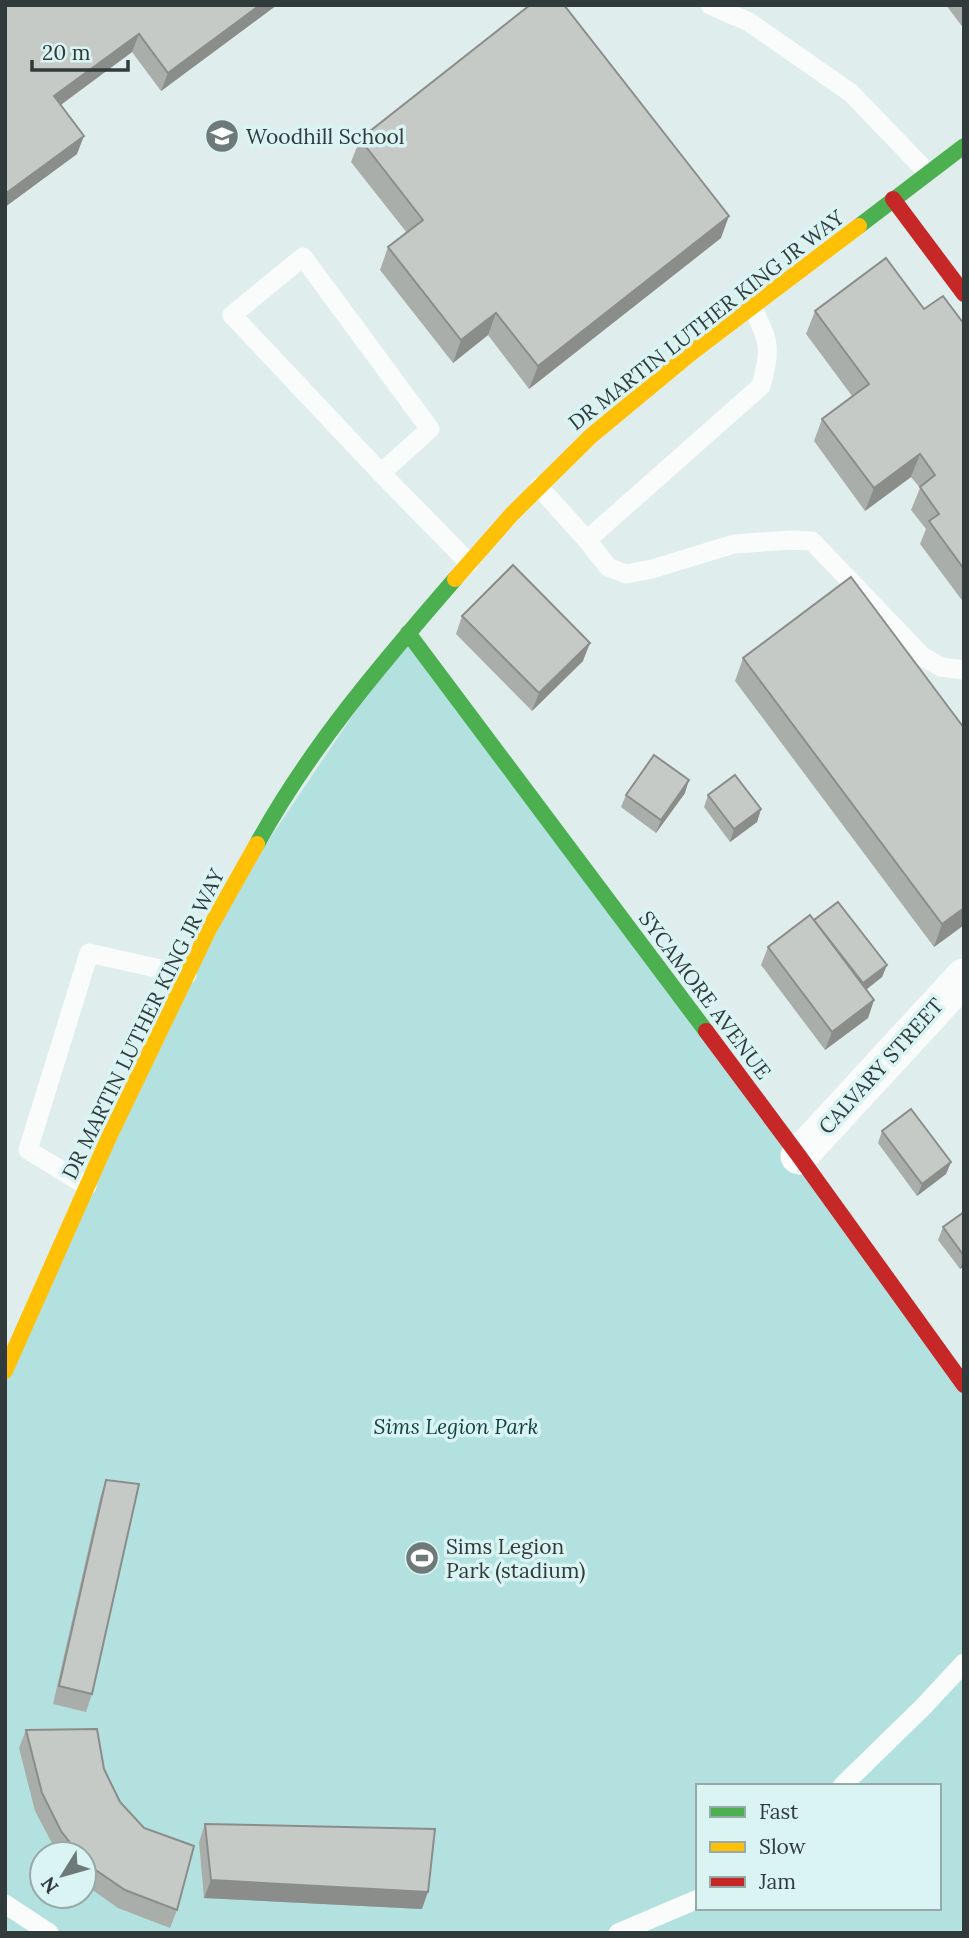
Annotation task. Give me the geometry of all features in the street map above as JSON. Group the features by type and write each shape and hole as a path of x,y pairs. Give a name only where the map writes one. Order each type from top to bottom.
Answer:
{"main road":[{"name":"DR MARTIN LUTHER KING JR WAY","path":"5,1371 108,1137 209,929 277,807 346,710 408,633 512,514 591,436 691,353 964,146"},
{"path":"893,199 964,294"},
{"name":"SYCAMORE AVENUE","path":"408,633 799,1156 964,1385"}],"street":[{"name":"CALVARY STREET","path":"799,1156 964,977"}],"lane":[{"path":"710,5 749,22 852,93 928,173"},
{"path":"381,473 430,429 303,257 232,315 381,473 469,563"},
{"path":"587,540 761,386 768,360 767,340 752,307"},
{"path":"538,487 608,567 626,574 652,569 734,544 812,541 922,656 941,667 964,670"},
{"path":"87,1186 28,1150 89,953 187,975"},
{"path":"844,1784 923,1707 964,1662"},
{"path":"618,1933 696,1900"},
{"path":"5,1904 49,1933"}],"green space":[{"name":"Sims Legion Park","path":"408,633 964,1385 964,1933 5,1933 5,1371 209,929"}],"building":[{"path":"5,5 260,5 168,73 139,34 54,96 84,136 5,194"},
{"path":"530,5 564,5 729,216 538,366 496,313 461,340 388,247 423,220 360,139"},
{"path":"886,258 924,309 943,296 964,324 964,569 929,521 939,514 920,487 935,475 920,454 874,488 822,419 869,384 815,311"},
{"path":"513,565 590,643 539,693 462,616"},
{"path":"851,577 964,728 964,908 942,924 743,658"},
{"path":"654,755 689,780 661,820 626,795"},
{"path":"735,775 761,809 734,829 708,795"},
{"path":"838,902 887,965 863,983 814,920"},
{"path":"810,915 874,1000 832,1032 768,947"},
{"path":"911,1109 951,1162 922,1184 882,1131"},
{"path":"964,1212 964,1256 943,1227"},
{"path":"106,1480 139,1484 92,1694 59,1686"},
{"path":"97,1729 104,1769 120,1802 144,1828 194,1846 177,1910 125,1890 98,1872 98,1840 68,1840 42,1793 26,1730"},
{"path":"205,1824 435,1829 428,1892 211,1880"}],"traffic: fast":[{"path":"859,226 964,146"},
{"path":"257,844 324,739 455,579"},
{"path":"408,633 706,1031"}],"traffic: slow":[{"path":"455,579 512,514 591,436 691,353 859,226"},
{"path":"5,1371 109,1137 209,929 257,844"}],"traffic: jam":[{"path":"893,199 964,294"},
{"path":"706,1031 964,1385"}],"place":[{"name":"Woodhill School","path":"222,136"},
{"name":"Sims Legion Park (stadium)","path":"422,1558"}]}
